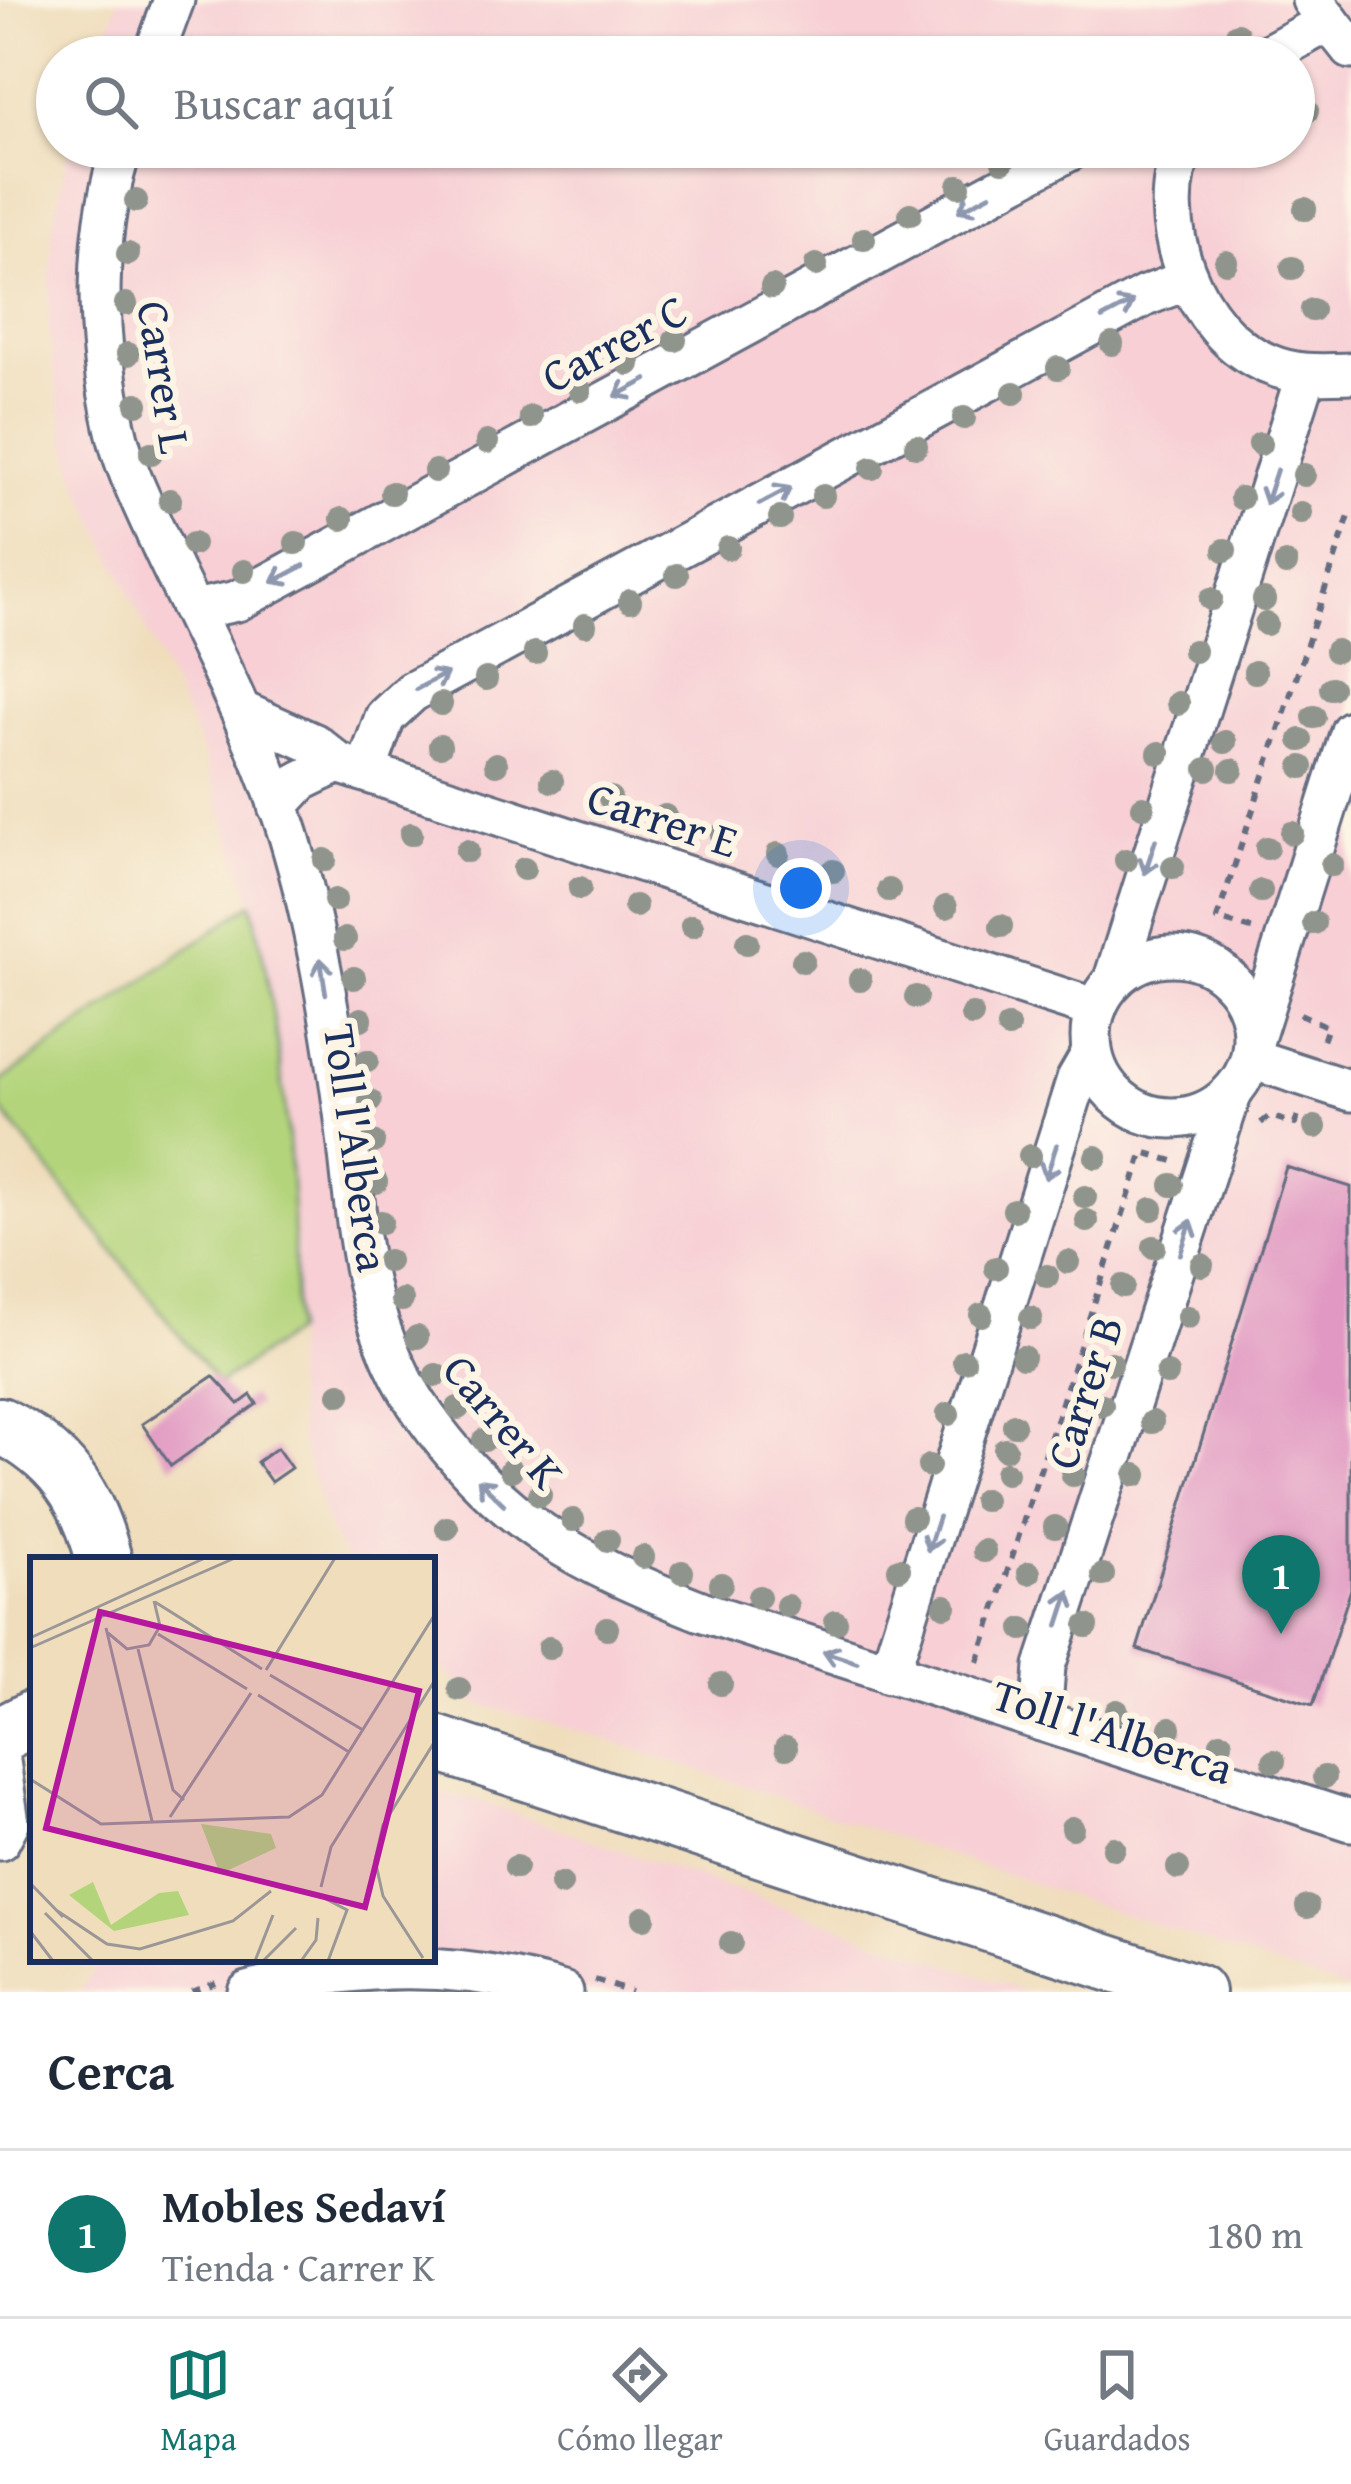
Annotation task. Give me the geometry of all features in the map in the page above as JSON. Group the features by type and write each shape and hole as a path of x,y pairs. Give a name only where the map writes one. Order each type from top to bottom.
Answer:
{"main road":[{"path":"0,1425 40,1448 72,1479 93,1518 103,1557"},
{"path":"0,1735 30,1720"},
{"path":"435,1743 1196,1992"}],"street":[{"path":"161,36 174,0"},
{"name":"Carrer L","path":"118,168 107,219 100,315 115,427 133,482 193,610"},
{"name":"Carrer C","path":"193,610 237,602 1037,168"},
{"path":"1181,168 1173,214 1187,280 1229,338 1265,364 1306,375 1351,374"},
{"path":"278,806 301,781 352,767 386,716 412,692 1144,296 1187,280"},
{"path":"889,1673 1077,1078 1092,1053 1105,994 1306,375"},
{"name":"Carrer K","path":"193,610 243,712 278,806 319,954 362,1276 422,1413 482,1485 531,1529 599,1571 889,1673 1351,1821"},
{"name":"Carrer E","path":"243,712 315,744 352,767 1105,994"},
{"path":"1092,1053 1101,1077 1137,1112 1187,1118 1231,1095 1253,1049 1351,731"},
{"path":"1105,994 1156,957 1204,962 1241,993 1253,1049"},
{"path":"1253,1049 1351,1091"},
{"name":"Carrer B","path":"1041,1721 1045,1666 1231,1095"},
{"path":"0,1762 9,1823 0,1840"},
{"path":"248,1992 351,1969 404,1967 462,1968 563,1992"}],"shaded area":[{"path":"118,0 1351,0 1351,1991 596,1736 467,1701 475,1695 435,1663 435,1557 344,1557 329,1530 300,1440 293,1381 296,1231 287,1096 252,903 199,743 79,485 63,429 48,327 52,232 65,168 1315,168 1315,36 105,36"},
{"path":"435,1794 471,1798 1027,1992 79,1992 99,1962 435,1962"}],"green space":[{"path":"252,903 286,1116 294,1332 218,1384 0,1108 0,1082"}],"building":[{"path":"1286,1167 1351,1187 1351,1589 1313,1705 1137,1649"},
{"path":"213,1376 239,1404 251,1395 257,1404 171,1466 142,1424"},
{"path":"277,1448 291,1468 271,1482 257,1462"}],"place":[{"name":"Mobles Sedaví","path":"1281,1634"}]}
